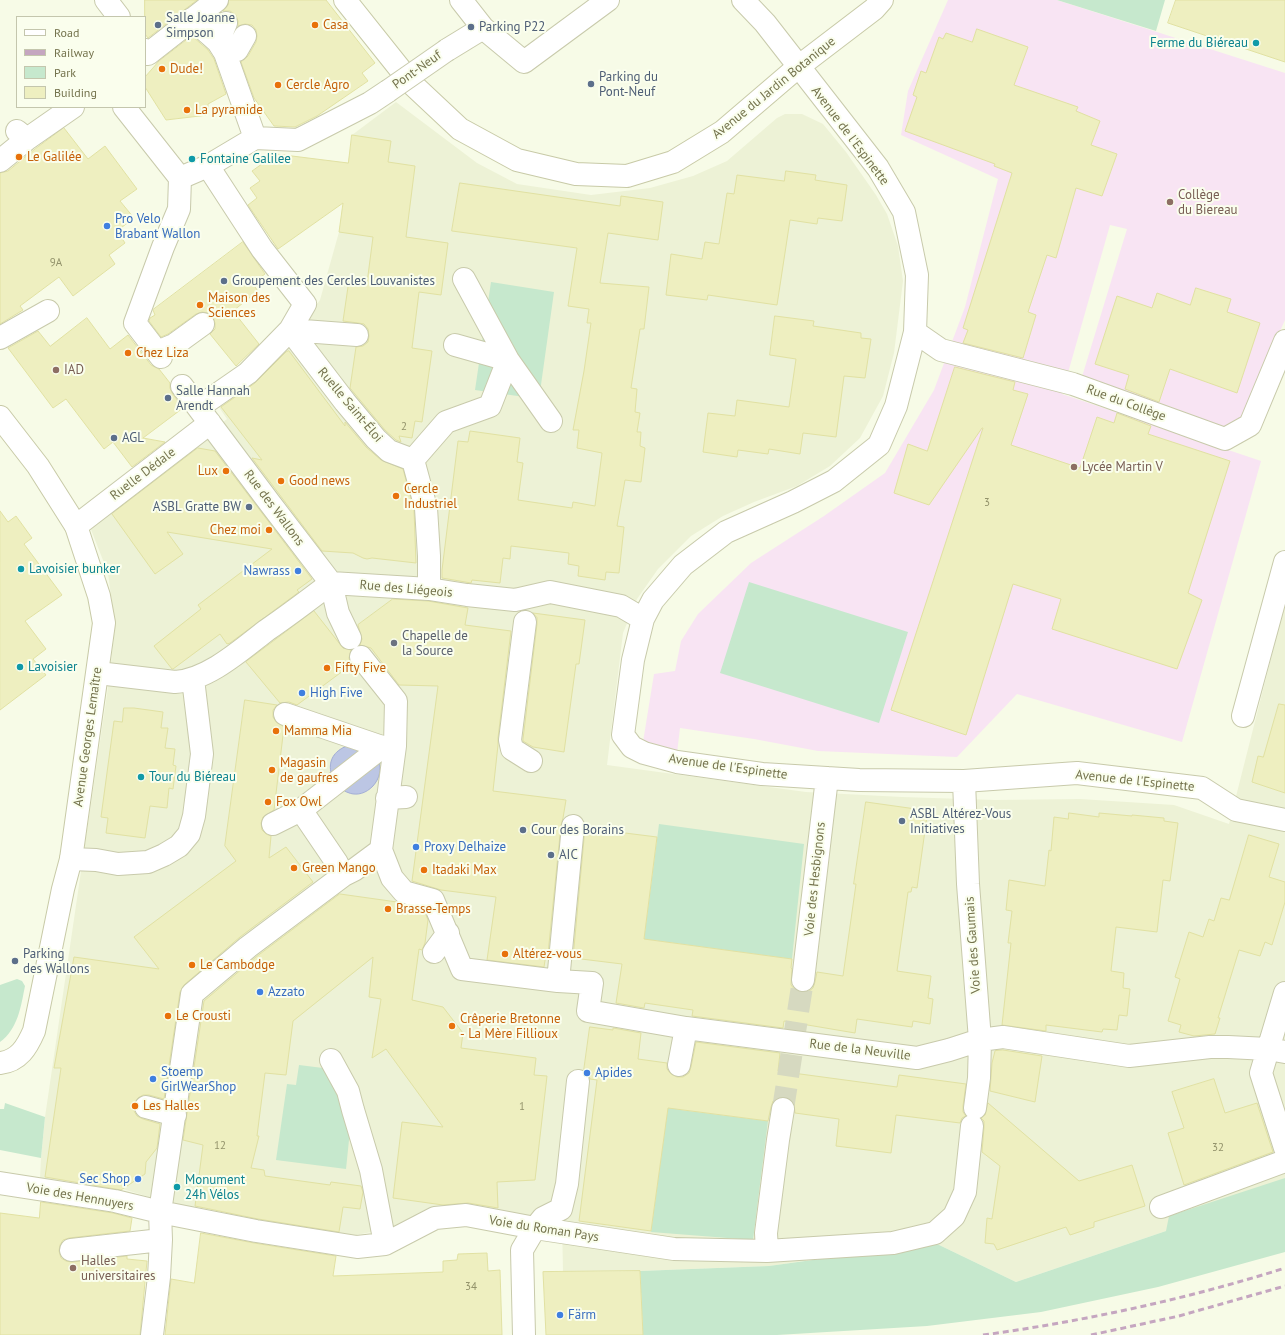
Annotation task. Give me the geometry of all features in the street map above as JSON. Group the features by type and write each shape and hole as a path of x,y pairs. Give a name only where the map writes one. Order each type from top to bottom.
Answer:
{"street":[{"path":"106,0 118,16"},
{"path":"146,53 217,0"},
{"name":"Avenue du Jardin Botanique","path":"345,0 412,84 460,130 517,160 576,174 628,176 673,162 722,132 874,3"},
{"path":"461,0 483,28 524,62 608,0"},
{"name":"Avenue de l'Espinette","path":"743,0 765,23 878,168 904,212 917,275 915,332 896,406 879,445 834,481 793,502 726,532 683,565 653,600 643,619 633,660 623,735 632,747 677,762 762,774 827,778 964,781 1077,773 1202,788 1236,810 1285,820"},
{"path":"192,19 237,50 245,36"},
{"name":"Pont-Neuf","path":"255,138 298,140 374,109 388,91 447,50 483,28"},
{"path":"180,178 208,166 255,138 223,40"},
{"path":"0,160 22,135 71,108"},
{"path":"125,108 180,178 179,209 163,247 135,323 159,355 203,324"},
{"path":"204,415 290,330 305,304 262,249 208,166"},
{"path":"464,279 508,360 551,420"},
{"path":"0,338 48,311"},
{"path":"290,330 357,335"},
{"name":"Ruelle Saint-Éloi","path":"290,330 344,402 376,439 388,451 413,460"},
{"name":"Rue du Collège","path":"915,332 941,350 1073,384 1225,439 1250,425 1285,341"},
{"path":"456,345 508,360"},
{"path":"429,589 429,556 426,508 413,460 446,422 490,406 508,360"},
{"name":"Rue des Wallons","path":"182,386 331,583 338,613 350,638"},
{"name":"Ruelle Dédale","path":"76,526 204,415"},
{"name":"Avenue Georges Lemaître","path":"0,417 38,466 76,526 99,596 104,623 71,859 63,889 34,1030 24,1051 13,1059 0,1063"},
{"path":"1243,716 1285,562"},
{"path":"98,673 175,682 185,682 193,679 224,663 331,583"},
{"name":"Rue des Liégeois","path":"331,583 429,589 515,600 550,592 621,606 643,619"},
{"path":"525,622 510,740 512,749 531,761"},
{"path":"361,657 396,701 388,746 396,797 381,850 392,878 404,892 433,900 462,969 558,981 573,826"},
{"path":"71,859 96,860 118,864 148,862 179,846 190,834 194,816 202,754 193,679"},
{"path":"286,714 388,746"},
{"path":"273,824 301,810 388,746"},
{"name":"Voie des Hesbignons","path":"804,980 827,778"},
{"name":"Voie des Gaumais","path":"935,1233 954,1216 965,1192 979,1078 980,1040 968,884 964,781"},
{"path":"301,810 345,866 344,895"},
{"path":"345,866 381,850"},
{"path":"152,1335 159,1277 161,1240 160,1212 175,1115 200,995 248,947 344,875 345,866"},
{"path":"434,952 448,933"},
{"name":"Rue de la Neuville","path":"558,981 592,983 587,1017 624,1017 686,1028 917,1058 980,1040 1003,1037 1129,1056 1210,1047 1276,1050"},
{"path":"1285,994 1276,1050 1261,1073 1285,1148"},
{"path":"679,1065 686,1028"},
{"path":"331,1060 348,1091 352,1110 371,1170 384,1244"},
{"path":"524,1335 522,1250 539,1223 560,1210 566,1190 578,1081"},
{"path":"146,1107 175,1115"},
{"path":"766,1251 766,1233 783,1110"},
{"path":"1161,1207 1285,1161"},
{"name":"Voie des Hennuyers","path":"0,1183 115,1201 160,1212"},
{"name":"Voie du Roman Pays","path":"160,1212 256,1231 357,1247 384,1244 434,1218 466,1215 539,1223 674,1249 766,1251 893,1243 935,1233"},
{"path":"71,1250 161,1240"}],"shaded area":[{"name":"Lycée Martin V","path":"948,0 1057,0 1285,73 1285,320 1242,417 1221,430 1081,380 1127,229 1110,225 1062,394 1261,461 1182,742 1017,694 957,757 818,751 754,739 680,728 677,753 643,742 654,674 675,671 681,641 698,614 751,563 824,516 885,473 934,390 965,307 998,179 901,135 908,91"},
{"path":"396,102 477,163 517,184 591,195 650,188 693,176 727,161 777,118 785,114 802,114 823,124 846,152 876,195 887,214 898,246 903,281 894,353 883,396 860,438 830,466 797,486 754,502 723,516 691,536 658,569 637,599 623,633 607,765 806,792 995,800 1080,799 1174,805 1229,824 1285,603 1285,1178 1166,1231 1016,1282 935,1243 769,1266 640,1271 563,1272 562,1221 392,1228 356,1235 246,1221 247,1214 242,1213 241,1216 226,1214 226,1210 175,1205 123,1189 40,1178 45,1117 108,687 115,627 108,573 90,527 227,419 216,403 287,344 320,300 339,232 352,135"}],"green space":[{"path":"1057,0 1165,0 1156,31"},
{"path":"491,282 554,292 539,399 475,390"},
{"path":"749,582 908,632 879,723 720,673"},
{"path":"659,824 804,844 792,959 652,940 643,947"},
{"path":"17,979 22,981 25,986 18,1017 11,1031 0,1042 0,985"},
{"path":"299,1065 323,1068 332,1074 349,1117 349,1140 346,1169 276,1160 287,1084 296,1085"},
{"path":"670,1092 681,1110 768,1121 753,1240 651,1232"},
{"path":"5,1103 45,1117 41,1158 0,1150 0,1109 4,1109"},
{"path":"1285,1178 1285,1252 1158,1287 1041,1312 927,1326 777,1335 643,1335 640,1271 769,1266 935,1243 1016,1282 1166,1231 1169,1216"}],"water":[{"path":"354,744 379,760 380,771 373,786 362,793 351,794 341,789 334,780 330,770 332,759 339,750"}],"building":[{"name":"Salle Joanne Simpson","path":"145,0 197,0 148,38 146,35"},
{"path":"229,0 326,0 375,63 362,73 368,81 317,116 295,127 274,126 254,98 241,62 248,56 256,42 256,30 252,25 245,24 238,26 236,15 230,11 223,11 228,5"},
{"name":"Ferme du Biéreau","path":"1176,0 1285,0 1285,62 1168,23"},
{"path":"977,29 1028,47 1014,85 1078,107 1076,111 1100,121 1091,145 1117,154 1102,196 1076,188 1056,258 1047,255 1028,312 1036,315 1023,358 963,343 968,330 963,328 1012,173 994,166 995,164 905,131 917,97 913,95 921,71 926,73 939,37 943,39 946,33 972,42"},
{"path":"192,36 208,50 214,59 226,94 208,104 208,115 166,120 146,89 146,76 159,61"},
{"path":"64,128 88,159 105,146 137,189 120,201 134,218 117,231 125,243 109,255 115,264 73,296 59,277 20,306 23,310 0,324 0,173 8,171"},
{"path":"352,135 391,141 388,162 415,166 406,237 448,243 441,295 419,292 412,348 432,351 422,422 415,421 412,438 399,436 401,442 396,440 385,430 350,388 356,347 363,346 368,342 369,336 368,329 364,324 343,321 349,280 367,283 373,237 339,232 343,203 278,249 248,205 257,198 250,188 260,181 252,171 276,154 348,163"},
{"path":"786,171 816,175 815,180 847,185 842,221 818,218 817,224 790,220 777,305 708,295 707,300 666,295 671,254 702,259 705,242 719,244 727,193 734,194 737,175 784,181"},
{"path":"460,183 620,206 621,196 663,202 658,240 608,233 600,283 649,287 644,329 640,329 631,388 637,389 635,412 640,413 637,432 641,432 640,446 645,448 641,482 625,480 617,526 624,527 619,573 606,572 605,580 578,576 579,566 568,564 569,553 511,546 510,559 503,558 500,583 472,580 471,583 442,578 458,441 468,442 470,431 520,438 517,462 523,463 518,500 572,508 573,502 595,506 602,453 577,448 579,430 573,430 591,323 587,323 589,309 568,306 577,248 452,231"},
{"path":"243,242 265,274 252,283 258,291 233,311 259,344 236,366 210,334 215,329 213,317 208,313 202,312 196,314 168,334 161,337 149,321 150,318 155,315 153,310"},
{"path":"1196,288 1231,299 1227,312 1260,323 1237,393 1170,369 1159,402 1125,389 1129,375 1095,364 1117,296 1152,308 1157,293 1190,305"},
{"path":"775,316 814,321 813,326 861,333 861,338 871,339 865,378 844,376 836,437 803,433 800,454 769,449 768,454 738,450 737,457 703,452 708,413 735,416 737,400 789,407 796,359 770,355"},
{"path":"87,318 110,349 128,335 151,365 159,369 170,383 172,393 183,408 143,438 165,442 132,467 113,442 104,449 66,399 53,408 8,348 38,331 50,346"},
{"path":"289,351 345,426 345,422 366,447 381,460 403,469 414,510 416,563 372,558 367,559 353,553 322,551 252,458 262,460 221,407 255,383 286,352"},
{"path":"955,367 1015,382 1013,390 1028,394 1011,445 1080,468 1097,417 1114,423 1117,413 1151,426 1148,434 1230,461 1188,593 1202,600 1177,669 1052,629 1061,599 1013,584 966,735 891,710 983,428 929,505 894,493 908,444 927,451"},
{"path":"198,448 215,451 312,579 297,590 299,592 230,643 227,644 220,634 172,669 154,646 201,609 198,605 272,549 167,532 183,554 155,574 112,514"},
{"path":"0,511 8,522 16,516 32,538 24,544 62,595 25,621 46,649 33,659 46,675 0,710"},
{"path":"393,599 428,601 468,608 465,625 511,631 493,791 566,800 561,825 548,954 546,954 544,967 487,960 496,897 441,890 412,881 438,686 399,685 371,648 360,645 362,639 358,625"},
{"path":"314,611 343,648 351,650 349,658 351,665 297,705 289,702 280,703 246,662"},
{"path":"533,613 585,620 579,664 576,664 564,752 533,747 523,741 537,624 537,618"},
{"path":"245,700 277,705 273,710 273,717 276,722 284,727 274,810 263,817 261,823 262,830 271,836 269,858 286,847 313,882 240,937 184,985 180,992 164,1099 143,1095 138,1098 134,1104 134,1111 137,1116 160,1124 157,1148 146,1162 145,1174 121,1190 45,1177 61,1068 54,1068 74,957 159,969 134,937 236,861 225,846"},
{"path":"1279,704 1285,705 1285,793 1252,782 1258,756 1263,757"},
{"name":"Tour du Biéreau","path":"124,708 163,712 161,728 168,728 165,748 175,749 173,765 176,766 173,789 169,788 167,808 150,806 145,838 106,833 108,818 101,817 114,721 122,722"},
{"path":"866,802 923,810 923,815 927,816 917,888 912,887 911,892 908,892 897,971 931,976 928,998 933,999 930,1024 913,1021 912,1027 857,1019 855,1033 784,1021 783,1028 692,1016 693,1010 645,1003 644,1008 616,1003 622,964 573,958 585,828 657,837 644,939 792,959 791,985 795,990 801,992 808,992 813,988 817,972 843,976"},
{"path":"1069,813 1099,817 1099,813 1132,815 1164,818 1164,821 1178,823 1170,881 1163,880 1157,932 1116,927 1111,971 1124,973 1123,988 1130,989 1127,1016 1119,1015 1117,1030 1103,1029 1102,1032 1046,1025 1046,1031 1002,1025 1011,943 1008,943 1012,911 1006,910 1009,880 1045,886 1049,850 1051,851 1054,817 1068,819"},
{"path":"1249,835 1279,844 1269,877 1285,882 1285,902 1272,945 1265,942 1260,956 1239,950 1218,1018 1220,1018 1215,1034 1194,1036 1179,1032 1181,1025 1168,1021 1180,979 1175,977 1189,932 1203,937 1209,919 1214,921 1221,898 1229,900"},
{"path":"340,894 397,902 424,910 428,920 425,943 422,950 419,949 412,1000 443,1007 463,1033 461,1048 536,1058 534,1075 547,1076 535,1180 497,1182 498,1208 468,1203 443,1205 393,1198 402,1122 443,1127 386,1049 372,1058 381,999 369,997 373,957 293,1021 286,1075 265,1073 257,1136 259,1136 251,1168 264,1170 265,1176 330,1185 331,1182 361,1186 363,1192 360,1209 343,1207 339,1232 258,1219 195,1206 203,1145 183,1140 204,1001 256,957"},
{"path":"590,1027 613,1030 613,1028 641,1033 638,1059 667,1063 667,1069 671,1074 677,1077 683,1077 689,1073 696,1042 780,1053 778,1071 897,1087 899,1075 966,1084 963,1112 966,1116 962,1118 960,1123 896,1115 891,1153 836,1146 839,1119 795,1113 794,1104 791,1099 785,1097 778,1098 773,1101 768,1121 668,1108 651,1231 579,1221 597,1080 590,1079 584,1070"},
{"path":"1003,1050 1042,1056 1035,1102 990,1091 992,1063 995,1051"},
{"path":"1214,1079 1225,1113 1257,1103 1273,1152 1184,1185 1168,1133 1184,1128 1172,1092"},
{"path":"988,1103 1079,1181 1132,1165 1145,1206 1094,1222 1094,1227 1070,1235 1066,1227 997,1250 994,1244 985,1243 987,1218 992,1219 1000,1166 982,1152 984,1121 981,1118 985,1115"},
{"name":"Halles universitaires","path":"41,1202 113,1213 132,1218 130,1231 69,1238 63,1240 59,1251 61,1258 72,1262 127,1256 127,1259 147,1261 140,1335 0,1335 0,1213 39,1218"},
{"path":"201,1233 336,1256 333,1276 443,1272 443,1261 457,1260 458,1254 487,1253 488,1271 500,1270 502,1335 165,1335 171,1279 194,1283"},
{"path":"640,1271 643,1335 546,1335 543,1272"}],"tunnel":[{"path":"783,1109 803,980"}],"railway":[{"path":"983,1335 1059,1323 1136,1308 1211,1290 1285,1268"},
{"path":"1091,1335 1179,1316 1285,1286"}],"place":[{"name":"Salle Joanne Simpson","path":"158,25"},
{"name":"Casa","path":"315,25"},
{"name":"Parking P22","path":"471,27"},
{"name":"Ferme du Biéreau","path":"1256,43"},
{"name":"Dude!","path":"162,69"},
{"name":"Parking du Pont-Neuf","path":"591,84"},
{"name":"Cercle Agro","path":"278,85"},
{"name":"La pyramide","path":"187,110"},
{"name":"Le Galilée","path":"19,157"},
{"name":"Fontaine Galilee","path":"192,159"},
{"name":"Collège du Biereau","path":"1170,202"},
{"name":"Pro Velo Brabant Wallon","path":"107,226"},
{"name":"Groupement des Cercles Louvanistes","path":"224,281"},
{"name":"Maison des Sciences","path":"200,305"},
{"name":"Chez Liza","path":"128,353"},
{"name":"IAD","path":"56,370"},
{"name":"Salle Hannah Arendt","path":"168,398"},
{"name":"AGL","path":"114,438"},
{"name":"Lycée Martin V","path":"1074,467"},
{"name":"Lux","path":"226,471"},
{"name":"Good news","path":"281,481"},
{"name":"Cercle Industriel","path":"396,496"},
{"name":"ASBL Gratte BW","path":"249,507"},
{"name":"Chez moi","path":"269,530"},
{"name":"Lavoisier bunker","path":"21,569"},
{"name":"Nawrass","path":"298,571"},
{"name":"Chapelle de la Source","path":"394,643"},
{"name":"Lavoisier","path":"20,667"},
{"name":"Fifty Five","path":"327,668"},
{"name":"High Five","path":"302,693"},
{"name":"Mamma Mia","path":"276,731"},
{"name":"Magasin de gaufres","path":"272,770"},
{"name":"Tour du Biéreau","path":"141,777"},
{"name":"Fox Owl","path":"268,802"},
{"name":"ASBL Altérez-Vous Initiatives","path":"902,821"},
{"name":"Cour des Borains","path":"523,830"},
{"name":"Proxy Delhaize","path":"416,847"},
{"name":"AIC","path":"551,855"},
{"name":"Green Mango","path":"294,868"},
{"name":"Itadaki Max","path":"424,870"},
{"name":"Brasse-Temps","path":"388,909"},
{"name":"Altérez-vous","path":"505,954"},
{"name":"Parking des Wallons","path":"15,961"},
{"name":"Le Cambodge","path":"192,965"},
{"name":"Azzato","path":"260,992"},
{"name":"Le Crousti","path":"168,1016"},
{"name":"Crêperie Bretonne - La Mère Fillioux","path":"452,1026"},
{"name":"Apides","path":"587,1073"},
{"name":"Stoemp GirlWearShop","path":"153,1079"},
{"name":"Les Halles","path":"135,1106"},
{"name":"Sec Shop","path":"138,1179"},
{"name":"Monument 24h Vélos","path":"177,1187"},
{"name":"Halles universitaires","path":"73,1268"},
{"name":"Färm","path":"560,1315"}]}
